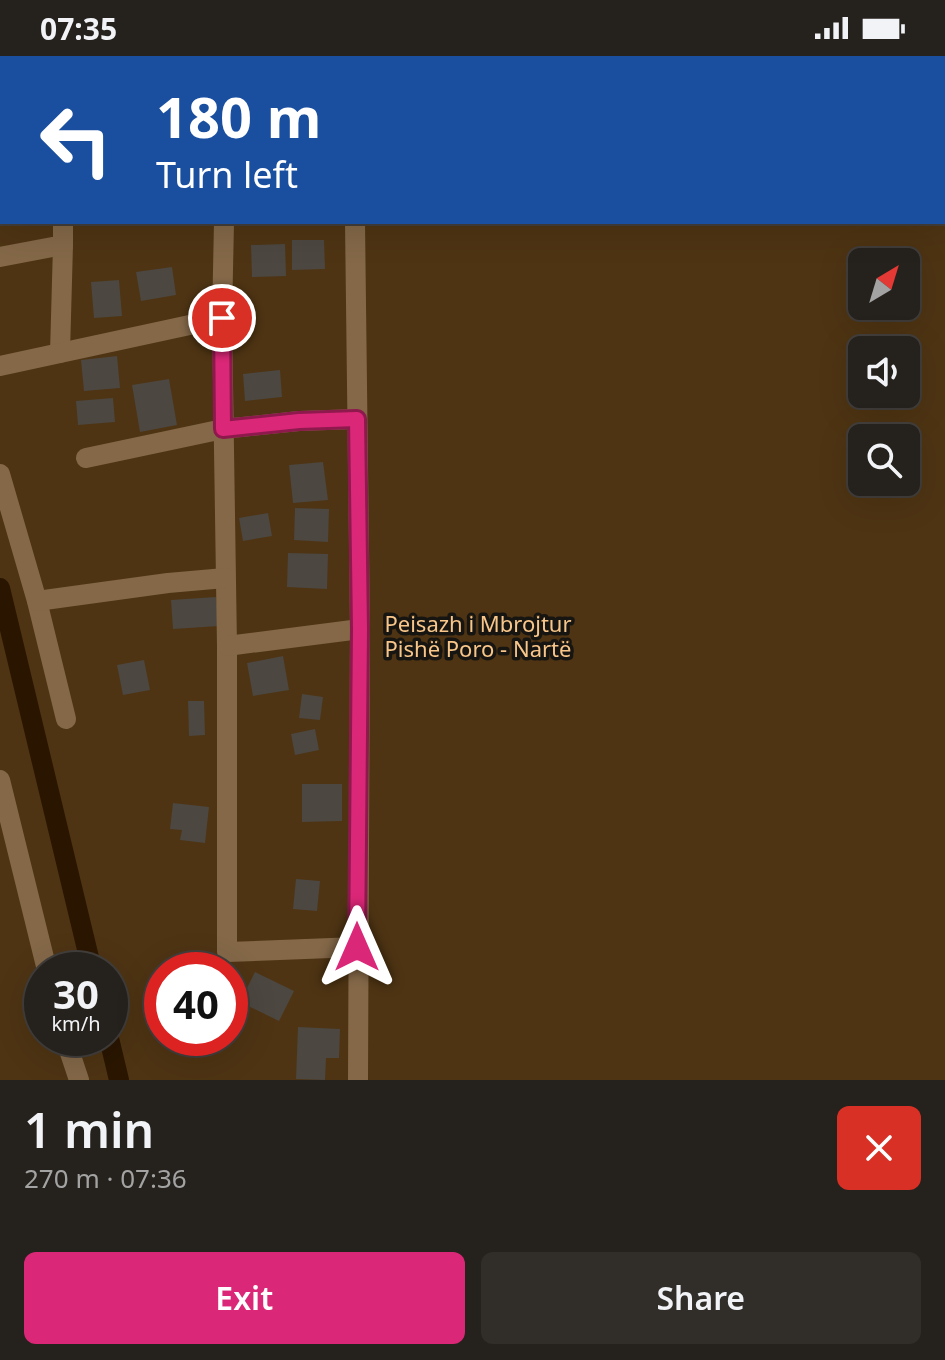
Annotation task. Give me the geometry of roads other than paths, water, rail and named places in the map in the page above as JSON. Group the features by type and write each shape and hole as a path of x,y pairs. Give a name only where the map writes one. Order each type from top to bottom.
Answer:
{"street":[{"path":"60,353 63,224"},
{"path":"224,224 227,952 357,947"},
{"path":"355,224 360,629 358,1080"},
{"path":"0,257 63,245"},
{"path":"0,366 222,318"},
{"path":"86,458 223,429 357,419"},
{"path":"0,474 37,601 66,719"},
{"path":"37,601 225,578"},
{"path":"227,646 360,629"},
{"path":"0,780 43,952"},
{"path":"71,1056 79,1080"}],"waterway":[{"path":"0,588 88,952"},
{"path":"113,1056 119,1080"}],"park label":[{"name":"Peisazh i Mbrojtur Pishë Poro - Nartë","path":"478,636"}]}
